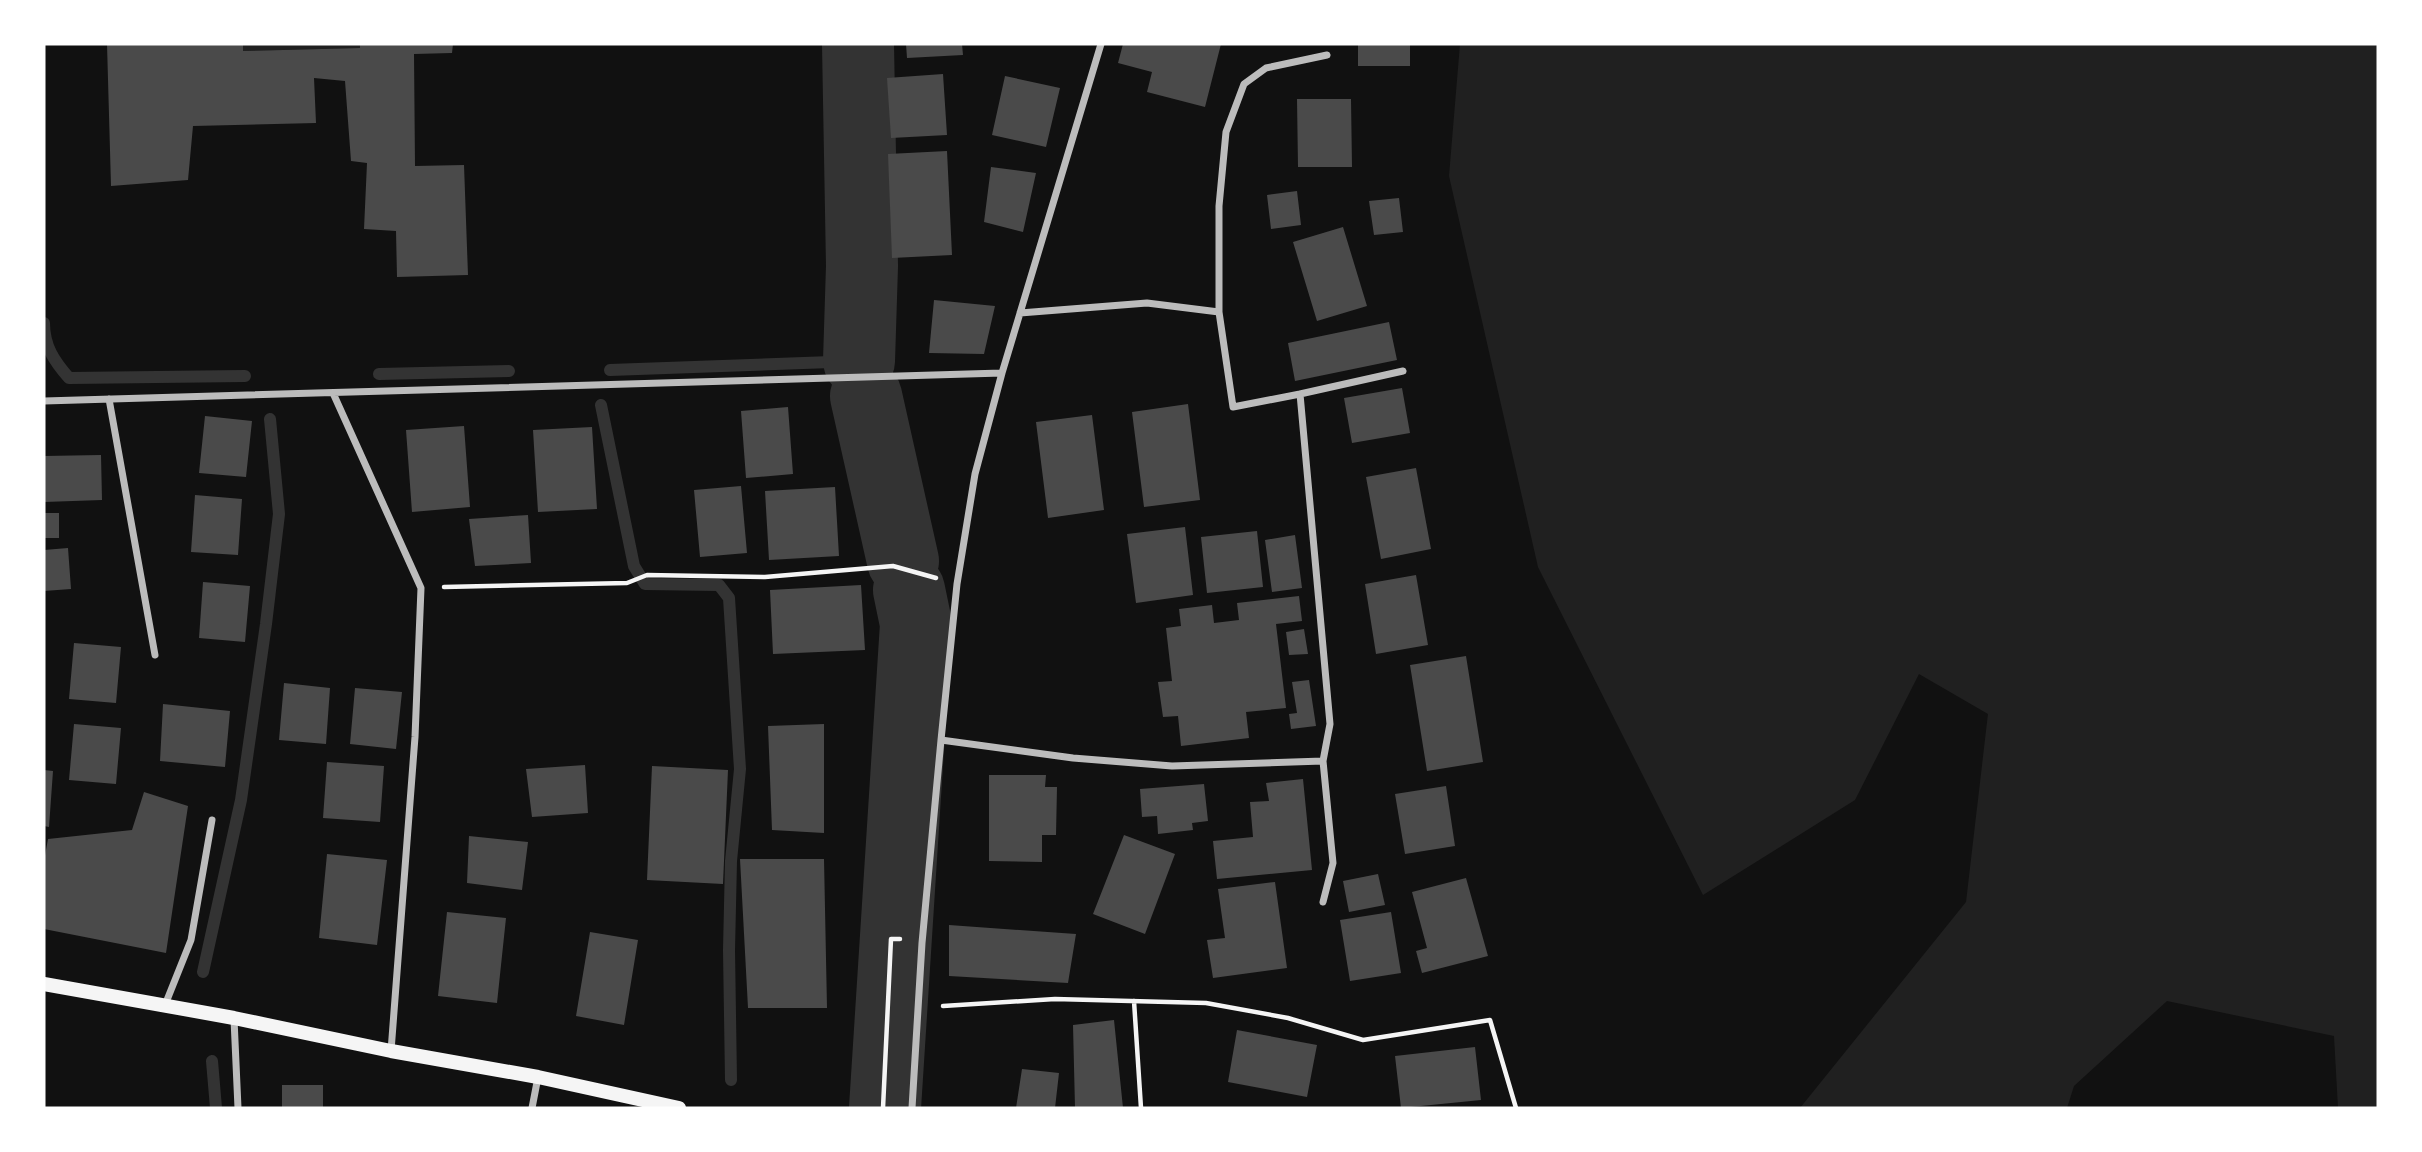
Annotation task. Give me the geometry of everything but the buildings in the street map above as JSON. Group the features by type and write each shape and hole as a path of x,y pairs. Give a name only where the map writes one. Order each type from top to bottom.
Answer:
{"main road":[{"path":"44,985 234,1018 391,1051 538,1077 679,1108"}],"street":[{"path":"912,1108 941,740 957,584 975,474 1002,373 1101,44"},
{"path":"1327,55 1266,68 1244,84 1226,132 1219,206 1219,312 1233,407 1403,371"},
{"path":"1020,313 1147,303 1219,312"},
{"path":"44,401 1002,373"},
{"path":"333,393 421,588 415,737 391,1051"},
{"path":"1300,394 1330,724 1323,761 1333,863 1322,902"},
{"path":"109,399 155,654"},
{"path":"941,740 1073,758 1172,766 1323,761"},
{"path":"164,1006 191,940 212,820"},
{"path":"234,1018 238,1108"},
{"path":"532,1108 538,1077"}],"path":[{"path":"421,588 627,583 647,575 765,577 893,566 957,584"},
{"path":"883,1108 891,939 906,938"},
{"path":"918,1007 1055,999 1206,1003 1288,1018 1363,1040 1490,1020 1516,1108"},
{"path":"1134,1001 1142,1108"}],"shaded area":[{"path":"243,44 360,44 360,48 243,51"},
{"path":"1460,44 2378,44 2378,1108 2338,1108 2334,1036 2167,1001 2074,1086 2067,1108 1800,1108 1966,902 1988,714 1919,674 1855,800 1703,895 1538,567 1449,176"}],"waterway":[{"path":"858,44 862,266 859,361"},
{"path":"44,323 51,353 69,378 245,376"},
{"path":"610,370 859,361"},
{"path":"379,374 509,371"},
{"path":"866,396 903,561"},
{"path":"601,405 634,566 645,584 719,585 729,598 740,769 731,861 731,1080"},
{"path":"203,972 241,800 266,624 279,514 270,419"},
{"path":"885,1108 916,624 909,590"},
{"path":"212,1061 216,1108"}]}
